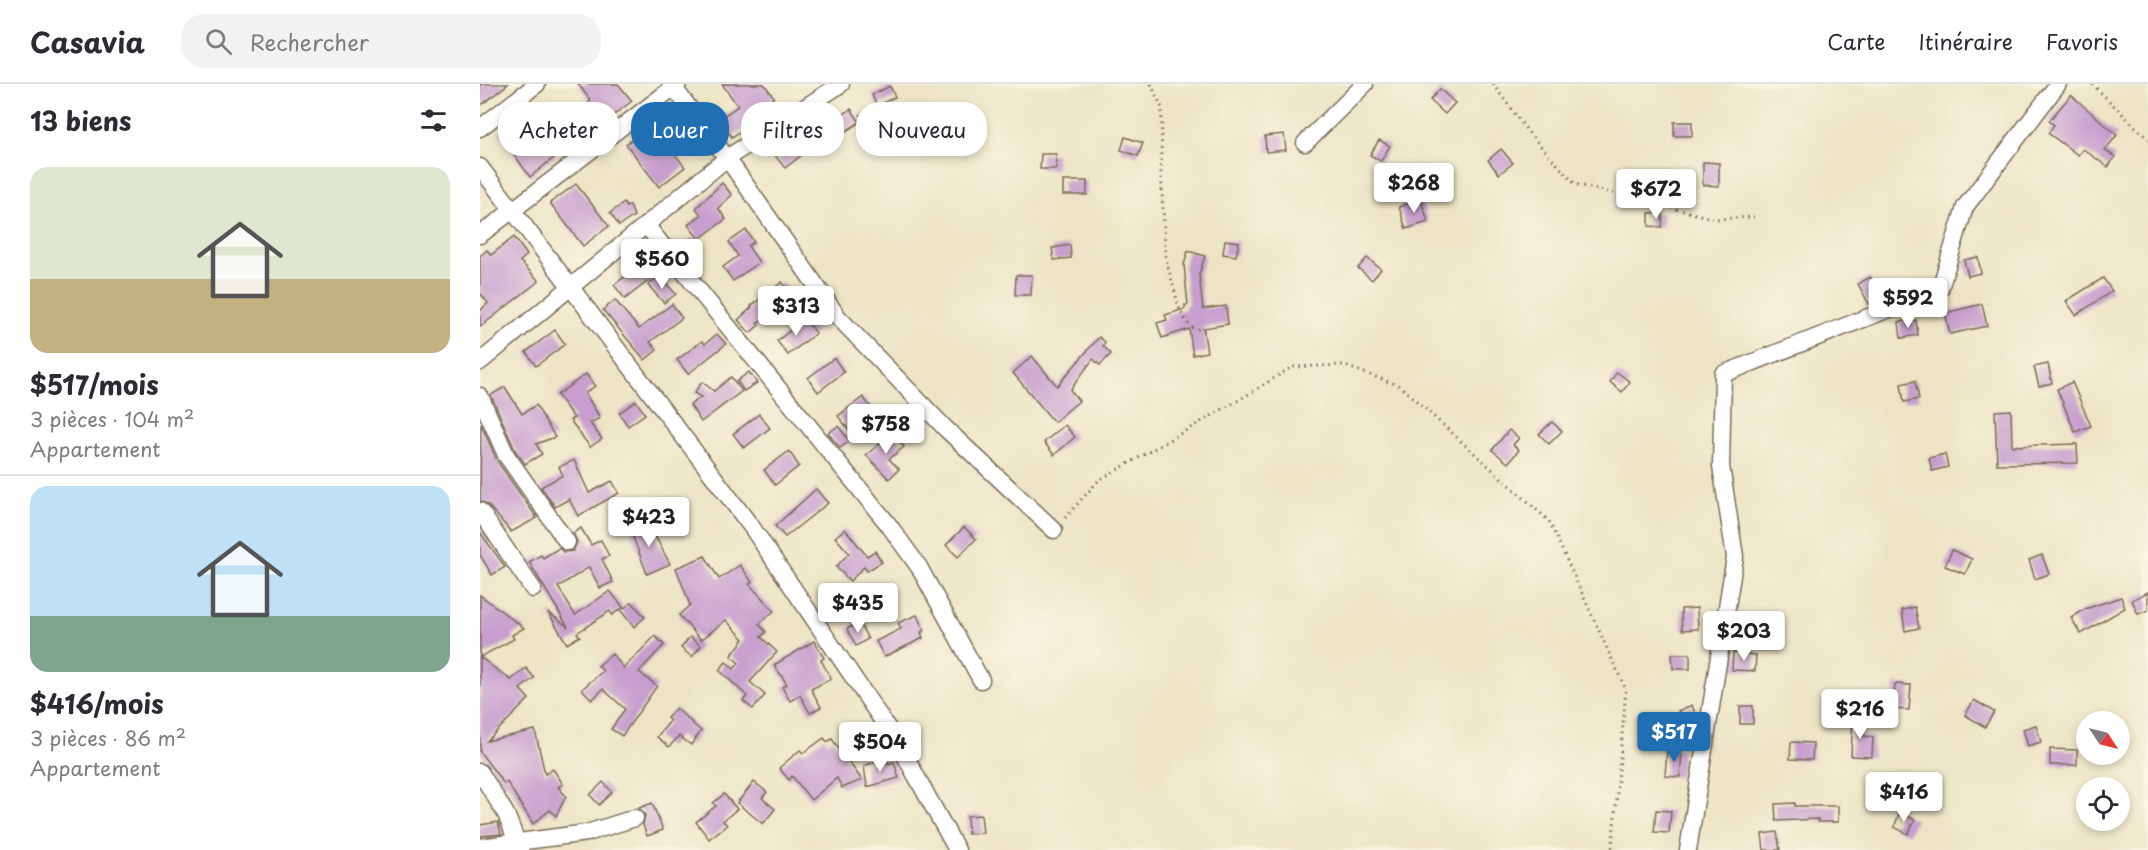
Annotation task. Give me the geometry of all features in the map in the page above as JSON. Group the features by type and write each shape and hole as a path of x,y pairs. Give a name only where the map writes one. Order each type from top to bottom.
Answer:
{"street":[{"path":"480,128 537,84"},
{"path":"482,357 728,158 841,84"},
{"path":"1305,143 1365,84"},
{"path":"1688,850 1735,557 1721,466 1723,374 1940,289 1965,207 2058,84"},
{"path":"480,235 674,85 728,158 838,317 946,429 1054,530"},
{"path":"480,167 753,529 899,745 957,850"},
{"path":"646,225 888,524 920,567 981,680"},
{"path":"480,396 506,455 567,542"},
{"path":"480,511 533,588"},
{"path":"480,772 506,814 518,846"},
{"path":"480,847 518,846 587,832 635,818"}],"path":[{"path":"1151,84 1162,108 1161,175 1166,259 1180,311 1190,327 1208,332"},
{"path":"1493,84 1527,132 1575,184 1716,219 1754,217"},
{"path":"2092,84 2148,139"},
{"path":"1054,530 1098,481 1244,398 1292,367 1343,365 1400,386 1549,521 1626,690 1612,850"}],"building":[{"path":"480,84 508,84 480,106"},
{"path":"578,84 618,84 632,101 619,111 619,102 591,101"},
{"path":"722,84 764,84 774,97 768,102 741,102 741,130 732,137 729,133 729,112 738,106"},
{"path":"890,86 895,97 885,102 875,102 872,95"},
{"path":"1440,89 1455,103 1445,114 1430,100"},
{"path":"2071,95 2117,135 2105,150 2115,157 2108,167 2083,149 2078,155 2048,133 2054,125 2049,121"},
{"path":"851,109 856,116 856,125 844,132 844,114"},
{"path":"1674,122 1692,122 1692,136 1674,136"},
{"path":"1284,134 1286,150 1266,152 1265,136"},
{"path":"1125,137 1143,143 1138,156 1121,150"},
{"path":"631,140 631,151 626,144"},
{"path":"1379,140 1390,146 1381,161 1370,155"},
{"path":"1501,149 1513,163 1499,174 1488,160"},
{"path":"1041,154 1056,154 1056,169 1040,169"},
{"path":"515,156 556,156 530,177"},
{"path":"635,156 676,156 685,167 659,187"},
{"path":"776,156 800,156 785,168"},
{"path":"1703,162 1719,163 1719,186 1703,185"},
{"path":"1063,181 1087,181 1087,195 1063,195"},
{"path":"722,183 732,195 718,208 726,219 699,239 688,225 701,215 696,208"},
{"path":"576,184 609,226 583,246 550,203"},
{"path":"1421,199 1428,222 1406,229 1399,207"},
{"path":"624,203 626,207 630,205 634,216 619,226 610,213"},
{"path":"1649,213 1663,213 1662,227 1649,226"},
{"path":"746,230 754,242 748,246 759,262 733,281 723,267 738,256 729,242"},
{"path":"514,237 527,255 520,261 539,281 480,327 480,311 488,303 480,293 480,256 487,250 491,255"},
{"path":"692,238 702,249 688,261 679,249"},
{"path":"1225,240 1239,242 1236,256 1223,254"},
{"path":"1070,245 1071,258 1054,260 1052,248"},
{"path":"1188,251 1205,256 1199,274 1203,309 1226,306 1228,324 1203,328 1207,352 1193,355 1189,329 1162,338 1157,323 1167,320 1165,315 1185,309 1185,305 1188,305 1184,265"},
{"path":"1978,257 1981,273 1968,276 1964,260"},
{"path":"1367,258 1381,269 1372,280 1358,268"},
{"path":"641,264 652,278 625,299 614,285"},
{"path":"1016,275 1032,275 1031,295 1015,295"},
{"path":"659,276 676,294 664,303 648,285"},
{"path":"1870,277 1881,297 1869,304 1858,284"},
{"path":"2103,278 2112,291 2076,315 2066,301"},
{"path":"782,282 793,296 757,323 759,325 750,333 738,320 751,306"},
{"path":"615,300 639,329 672,304 682,318 650,342 657,350 645,360 603,310"},
{"path":"1982,304 1987,326 1950,334 1945,313"},
{"path":"805,319 816,333 788,355 777,341"},
{"path":"1916,320 1918,335 1901,338 1899,322"},
{"path":"555,330 565,344 536,366 526,352"},
{"path":"717,334 726,344 688,374 677,360 702,341 705,344"},
{"path":"1099,337 1105,342 1103,346 1111,354 1100,365 1093,359 1070,390 1079,401 1054,422 1013,373 1032,356 1057,386"},
{"path":"834,358 844,372 818,392 808,378"},
{"path":"2048,364 2052,383 2039,386 2034,367"},
{"path":"749,372 757,383 744,391 737,381"},
{"path":"1617,372 1630,382 1622,392 1610,382"},
{"path":"586,374 595,386 585,393 600,418 590,423 602,439 590,447 570,420 574,418 557,395"},
{"path":"731,377 742,391 701,422 690,405 701,397 694,393 702,382 714,391"},
{"path":"1915,381 1919,399 1904,402 1901,384"},
{"path":"2072,382 2091,426 2075,432 2057,389"},
{"path":"505,387 522,414 536,405 555,437 536,444 542,454 525,464 515,450 491,395"},
{"path":"863,397 874,411 849,430 838,416"},
{"path":"636,401 645,414 628,426 619,413"},
{"path":"2011,410 2012,446 2077,444 2078,463 1997,464 1995,411"},
{"path":"759,414 770,428 744,448 733,434"},
{"path":"1552,422 1562,431 1549,444 1539,434"},
{"path":"481,424 497,461 537,518 511,532 488,505 480,501"},
{"path":"1065,425 1075,437 1054,455 1044,442"},
{"path":"838,426 850,441 840,448 828,433"},
{"path":"1509,430 1519,438 1513,445 1519,450 1508,463 1492,450"},
{"path":"893,433 904,447 889,459 899,469 889,479 866,455"},
{"path":"789,451 799,466 775,485 764,470"},
{"path":"1945,454 1948,467 1932,471 1929,458"},
{"path":"574,460 589,493 612,481 619,493 578,516 569,499 555,507 541,487 563,475 559,467"},
{"path":"816,489 828,503 785,537 775,526"},
{"path":"647,521 670,564 647,574 630,529"},
{"path":"964,527 976,539 958,557 946,545"},
{"path":"581,528 591,545 601,540 609,556 602,559 613,582 600,588 589,567 558,587 575,615 610,591 623,607 612,615 610,611 577,633 580,636 567,644 548,612 568,627 529,562 541,555 543,558 559,548 563,552 573,551 577,542 573,533"},
{"path":"845,529 867,556 875,551 882,562 867,571 864,567 850,581 836,567 849,553 835,537"},
{"path":"480,532 505,567 492,575 480,555"},
{"path":"1952,550 1972,559 1965,574 1945,566"},
{"path":"2042,555 2049,574 2035,579 2029,560"},
{"path":"705,556 719,579 740,565 752,582 749,584 774,611 759,624 766,632 761,637 777,652 750,682 765,695 753,709 743,701 747,696 719,670 726,662 734,669 739,663 731,656 744,639 726,620 701,640 679,615 690,605 676,568"},
{"path":"2148,592 2148,610 2138,614 2132,600"},
{"path":"480,595 524,628 512,635 514,639 480,657"},
{"path":"2121,597 2125,608 2081,634 2071,618 2085,609"},
{"path":"632,602 645,617 634,627 621,611"},
{"path":"1915,607 1919,628 1905,631 1902,610"},
{"path":"1697,608 1698,629 1682,630 1681,609"},
{"path":"917,615 924,631 921,632 923,638 884,657 876,641 901,629 898,623"},
{"path":"859,622 868,639 856,646 847,629"},
{"path":"655,636 664,645 639,672 657,686 622,736 611,729 625,709 603,689 592,700 582,689 603,671 598,666 612,654 624,668"},
{"path":"690,637 701,646 692,657 681,648"},
{"path":"814,641 824,658 821,660 831,679 811,689 821,707 810,713 800,695 790,701 782,687 787,684 774,665"},
{"path":"1733,653 1756,655 1755,671 1732,670"},
{"path":"1672,654 1690,654 1690,669 1673,669"},
{"path":"480,657 511,680 526,668 534,678 520,689 529,699 487,741 535,730 545,774 553,769 563,784 558,787 566,796 556,816 550,810 533,824 507,782 504,784 480,752"},
{"path":"1895,684 1911,685 1909,710 1893,709"},
{"path":"1974,700 1994,712 1985,727 1965,715"},
{"path":"1692,705 1698,721 1684,727 1678,711"},
{"path":"1740,706 1753,706 1753,724 1740,724"},
{"path":"676,708 701,731 691,745 679,736 669,747 657,737 670,721 667,718"},
{"path":"1855,709 1863,736 1873,737 1872,757 1851,756 1853,710"},
{"path":"2036,725 2041,742 2028,746 2023,729"},
{"path":"824,738 827,742 832,739 862,780 842,788 837,778 811,800 792,776 789,780 779,768 800,750 803,753"},
{"path":"1791,742 1813,743 1812,760 1790,759"},
{"path":"1667,749 1682,750 1680,777 1665,776"},
{"path":"2050,749 2076,750 2076,765 2050,765"},
{"path":"885,758 888,764 894,762 899,778 867,787 864,766"},
{"path":"603,782 612,792 599,805 590,795"},
{"path":"754,782 767,792 762,798 775,809 763,824 737,803"},
{"path":"724,794 737,809 723,821 727,825 709,839 696,822 716,806 713,803"},
{"path":"652,803 663,830 647,836 643,825 645,815 639,808"},
{"path":"1795,803 1795,806 1838,806 1838,822 1818,822 1818,819 1776,821 1775,804"},
{"path":"1656,810 1671,811 1669,833 1654,832"},
{"path":"1900,812 1915,820 1908,834 1894,827"},
{"path":"981,815 983,833 968,834 967,816"},
{"path":"498,822 501,834 480,836 480,825"},
{"path":"1777,832 1780,850 1764,850 1762,834"}]}
